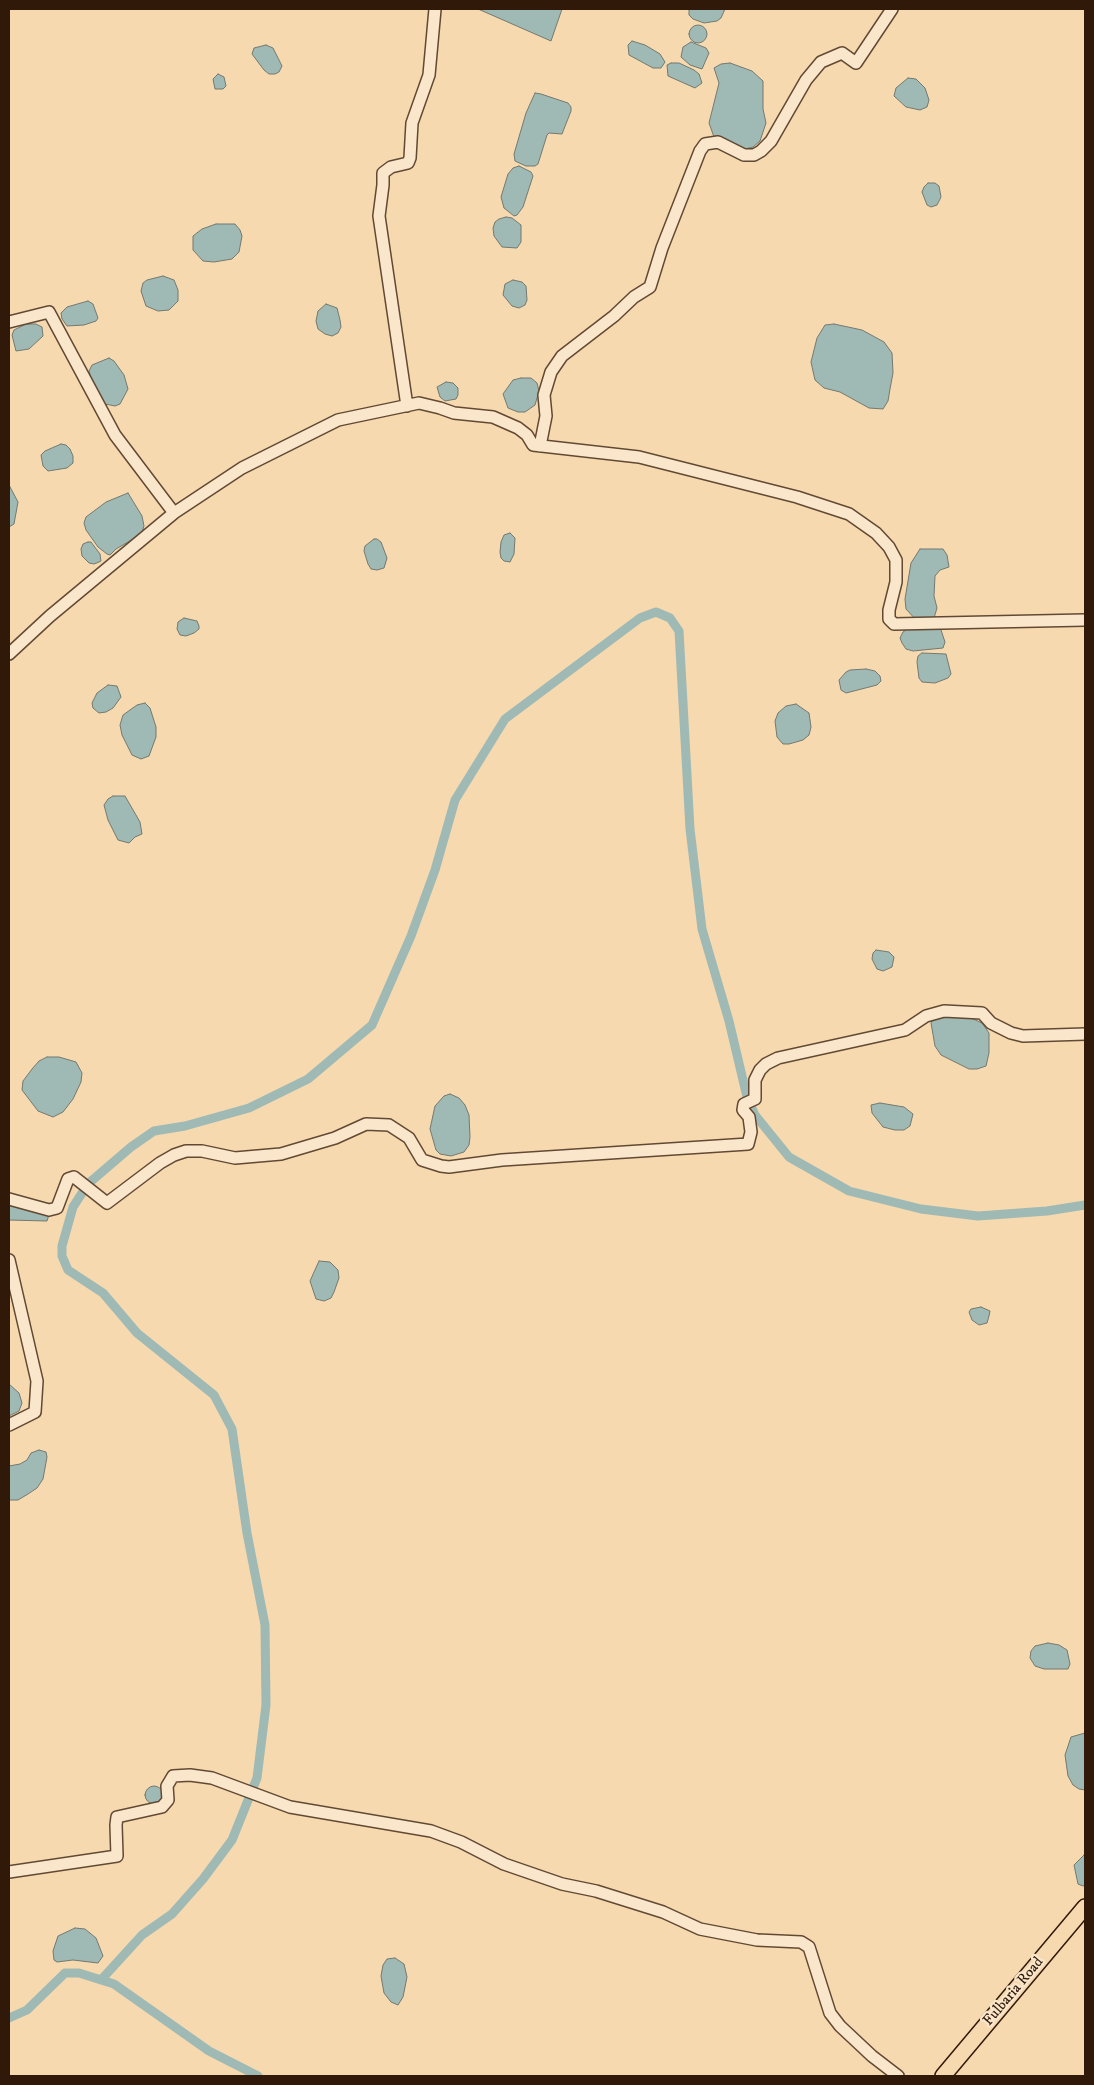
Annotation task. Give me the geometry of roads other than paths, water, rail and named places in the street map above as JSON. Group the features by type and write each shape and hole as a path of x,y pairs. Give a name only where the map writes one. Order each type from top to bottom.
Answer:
{"main road":[{"name":"Fulbaria Road","path":"943,2076 1085,1907"}],"street":[{"path":"406,406 379,216 383,173 391,167 408,163 410,158 412,123 429,75 435,9"},
{"path":"540,446 546,416 544,395 551,372 562,356 614,316 634,297 650,287 662,248 700,151 705,144 718,142 744,155 754,155 761,151 771,141 806,80 821,62 842,53 856,63 892,9"},
{"path":"9,322 49,312 115,435 174,513"},
{"path":"9,654 50,616 174,513 242,468 338,420 419,403 440,408 454,414 493,417 518,428 527,435 533,445 638,457 798,497 849,514 876,533 889,547 896,560 896,582 889,610 889,619 894,624 1085,620"},
{"path":"9,1199 49,1210 57,1208 68,1179 74,1177 107,1203 160,1163 180,1153 202,1151 235,1158 281,1154 335,1138 366,1124 389,1125 408,1138 422,1160 449,1167 502,1160 748,1144 751,1132 749,1117 744,1110 744,1104 756,1099 755,1080 760,1070 766,1064 778,1058 905,1030 926,1016 940,1012 975,1011 982,1013 991,1023 1011,1033 1023,1036 1085,1034"},
{"path":"9,1260 36,1381 35,1412 9,1425"},
{"path":"9,1872 117,1856 117,1817 162,1807 168,1800 167,1786 173,1776 190,1775 212,1778 290,1807 431,1831 461,1842 513,1866 562,1884 596,1891 663,1912 700,1929 757,1940 801,1942 809,1947 830,2013 840,2026 872,2056 898,2076"}],"water":[{"path":"478,9 562,9 551,41"},
{"path":"689,9 725,9 721,18 717,21 704,23 693,19 689,15"},
{"path":"694,25 702,25 707,30 705,41 694,43 689,38 689,30"},
{"path":"632,41 645,45 660,54 665,62 661,68 653,68 629,55 628,45"},
{"path":"691,42 706,48 709,53 702,69 690,65 681,57 683,47"},
{"path":"266,45 273,48 282,66 279,72 275,74 269,74 264,70 252,54 254,48"},
{"path":"679,63 694,70 699,74 702,83 695,88 668,76 667,65"},
{"path":"730,63 752,71 763,81 763,109 766,123 760,141 753,147 745,149 714,137 709,123 719,83 714,68 721,64"},
{"path":"218,74 224,77 226,86 223,89 215,89 213,79"},
{"path":"908,78 916,79 925,88 929,100 927,107 920,110 906,107 894,96 896,88"},
{"path":"535,93 568,103 571,111 562,134 549,133 547,135 538,164 526,166 515,161 514,154 526,113"},
{"path":"519,166 531,172 533,176 523,207 514,216 504,208 501,197 508,174 513,168"},
{"path":"928,183 935,183 939,186 941,197 937,205 931,207 927,205 922,192"},
{"path":"506,217 512,218 521,225 521,242 517,248 502,247 494,236 493,228 495,222"},
{"path":"216,224 235,224 240,230 242,236 239,252 232,259 214,262 203,261 193,250 193,236 202,229"},
{"path":"163,276 174,280 178,290 178,301 169,310 158,311 146,306 141,291 143,283 147,280"},
{"path":"513,280 522,282 526,286 527,300 525,305 519,308 512,306 503,295 505,284"},
{"path":"88,301 93,304 98,318 96,321 84,325 67,326 62,319 61,313 67,307"},
{"path":"326,304 337,308 340,320 341,327 338,333 332,336 318,329 316,321 318,311"},
{"path":"26,324 36,324 42,327 43,336 29,349 16,351 12,335 14,330"},
{"path":"834,324 862,330 884,342 892,353 893,373 888,401 883,409 869,408 840,392 824,388 815,380 811,362 817,338 825,325"},
{"path":"109,358 114,361 124,375 128,389 120,404 115,406 105,404 95,392 89,371 92,365"},
{"path":"531,378 537,383 539,391 535,405 525,412 518,412 508,408 503,394 513,380"},
{"path":"446,382 453,383 458,388 456,399 445,401 440,397 437,387"},
{"path":"61,444 66,445 70,449 73,463 67,468 48,471 43,466 41,455 45,451"},
{"path":"9,485 18,502 14,524 9,527"},
{"path":"128,493 142,516 144,526 142,532 135,538 116,549 110,555 98,547 86,530 84,523 86,517 106,502"},
{"path":"510,533 515,538 514,554 510,562 504,561 501,558 500,552 504,535"},
{"path":"374,539 381,542 387,558 384,568 377,570 371,569 364,551 365,546"},
{"path":"91,542 100,554 101,561 94,564 89,563 82,556 81,549 83,544"},
{"path":"920,549 943,549 947,555 949,567 940,570 935,576 934,596 937,608 934,618 917,621 906,609 905,599 911,563"},
{"path":"184,618 197,621 199,629 186,636 180,635 177,629 178,622"},
{"path":"940,627 945,642 943,648 913,651 906,649 900,638 903,632 909,628"},
{"path":"922,653 946,654 951,674 948,678 935,683 922,682 919,678 917,662 918,656"},
{"path":"866,669 875,671 880,676 881,681 877,685 846,693 841,690 839,680 846,672"},
{"path":"108,685 117,686 121,697 113,708 99,713 93,708 92,703 97,693"},
{"path":"145,703 150,708 156,727 156,737 149,756 141,759 132,755 122,735 120,725 123,715 137,705"},
{"path":"796,704 809,713 811,727 809,735 803,740 783,744 777,737 775,721 778,713 786,706"},
{"path":"113,796 125,796 140,822 142,834 135,837 129,843 118,840 108,820 104,805"},
{"path":"876,950 889,952 894,957 892,967 883,971 877,969 872,959 873,953"},
{"path":"938,1016 969,1017 982,1023 989,1033 989,1053 986,1066 969,1069 941,1055 935,1046 931,1023"},
{"path":"47,1057 59,1057 76,1062 82,1073 81,1082 73,1099 63,1112 53,1117 38,1111 22,1090 23,1081 32,1069 39,1061"},
{"path":"450,1094 459,1098 465,1105 469,1115 470,1137 469,1145 464,1152 451,1156 440,1154 436,1150 430,1129 435,1106 444,1096"},
{"path":"880,1103 904,1107 913,1114 910,1126 904,1130 883,1127 872,1113 871,1105"},
{"path":"9,1201 49,1215 47,1221 9,1220"},
{"path":"319,1261 330,1262 338,1270 339,1278 331,1298 324,1301 316,1299 310,1281"},
{"path":"981,1307 990,1311 987,1323 979,1325 972,1320 969,1312 971,1309"},
{"path":"9,1384 19,1393 22,1403 19,1411 9,1416"},
{"path":"39,1450 46,1452 47,1457 43,1479 37,1488 28,1494 18,1500 9,1500 9,1466 20,1464 27,1460 31,1453"},
{"path":"1048,1643 1059,1645 1067,1650 1070,1664 1068,1669 1044,1669 1035,1666 1030,1658 1031,1651 1035,1646"},
{"path":"1085,1733 1085,1790 1073,1785 1068,1776 1065,1755 1071,1737"},
{"path":"154,1786 160,1789 163,1795 160,1801 154,1804 148,1801 145,1795 148,1789"},
{"path":"1084,1855 1085,1885 1083,1886 1078,1884 1074,1865"},
{"path":"75,1928 85,1929 96,1938 103,1956 98,1963 73,1960 57,1962 54,1960 53,1951 58,1936"},
{"path":"395,1958 404,1964 407,1977 403,1997 398,2005 391,2002 384,1993 381,1976 383,1965 387,1959"}],"waterway":[{"path":"89,1183 131,1147 154,1131 185,1126 249,1108 308,1079 372,1025 411,936 435,870 455,800 505,719 640,618 656,612 670,618 679,631 690,829 702,929 729,1021 747,1097 755,1115 789,1157 849,1191 921,1209 978,1216 1047,1211 1085,1205"},
{"path":"84,1190 73,1207 62,1246 62,1256 68,1270 103,1293 137,1333 214,1395 232,1429 247,1533 265,1625 266,1705 257,1778 232,1840 203,1879 172,1914 142,1935 101,1980"},
{"path":"9,2018 27,2010 65,1973 79,1973 114,1984 209,2051 258,2076"}]}
